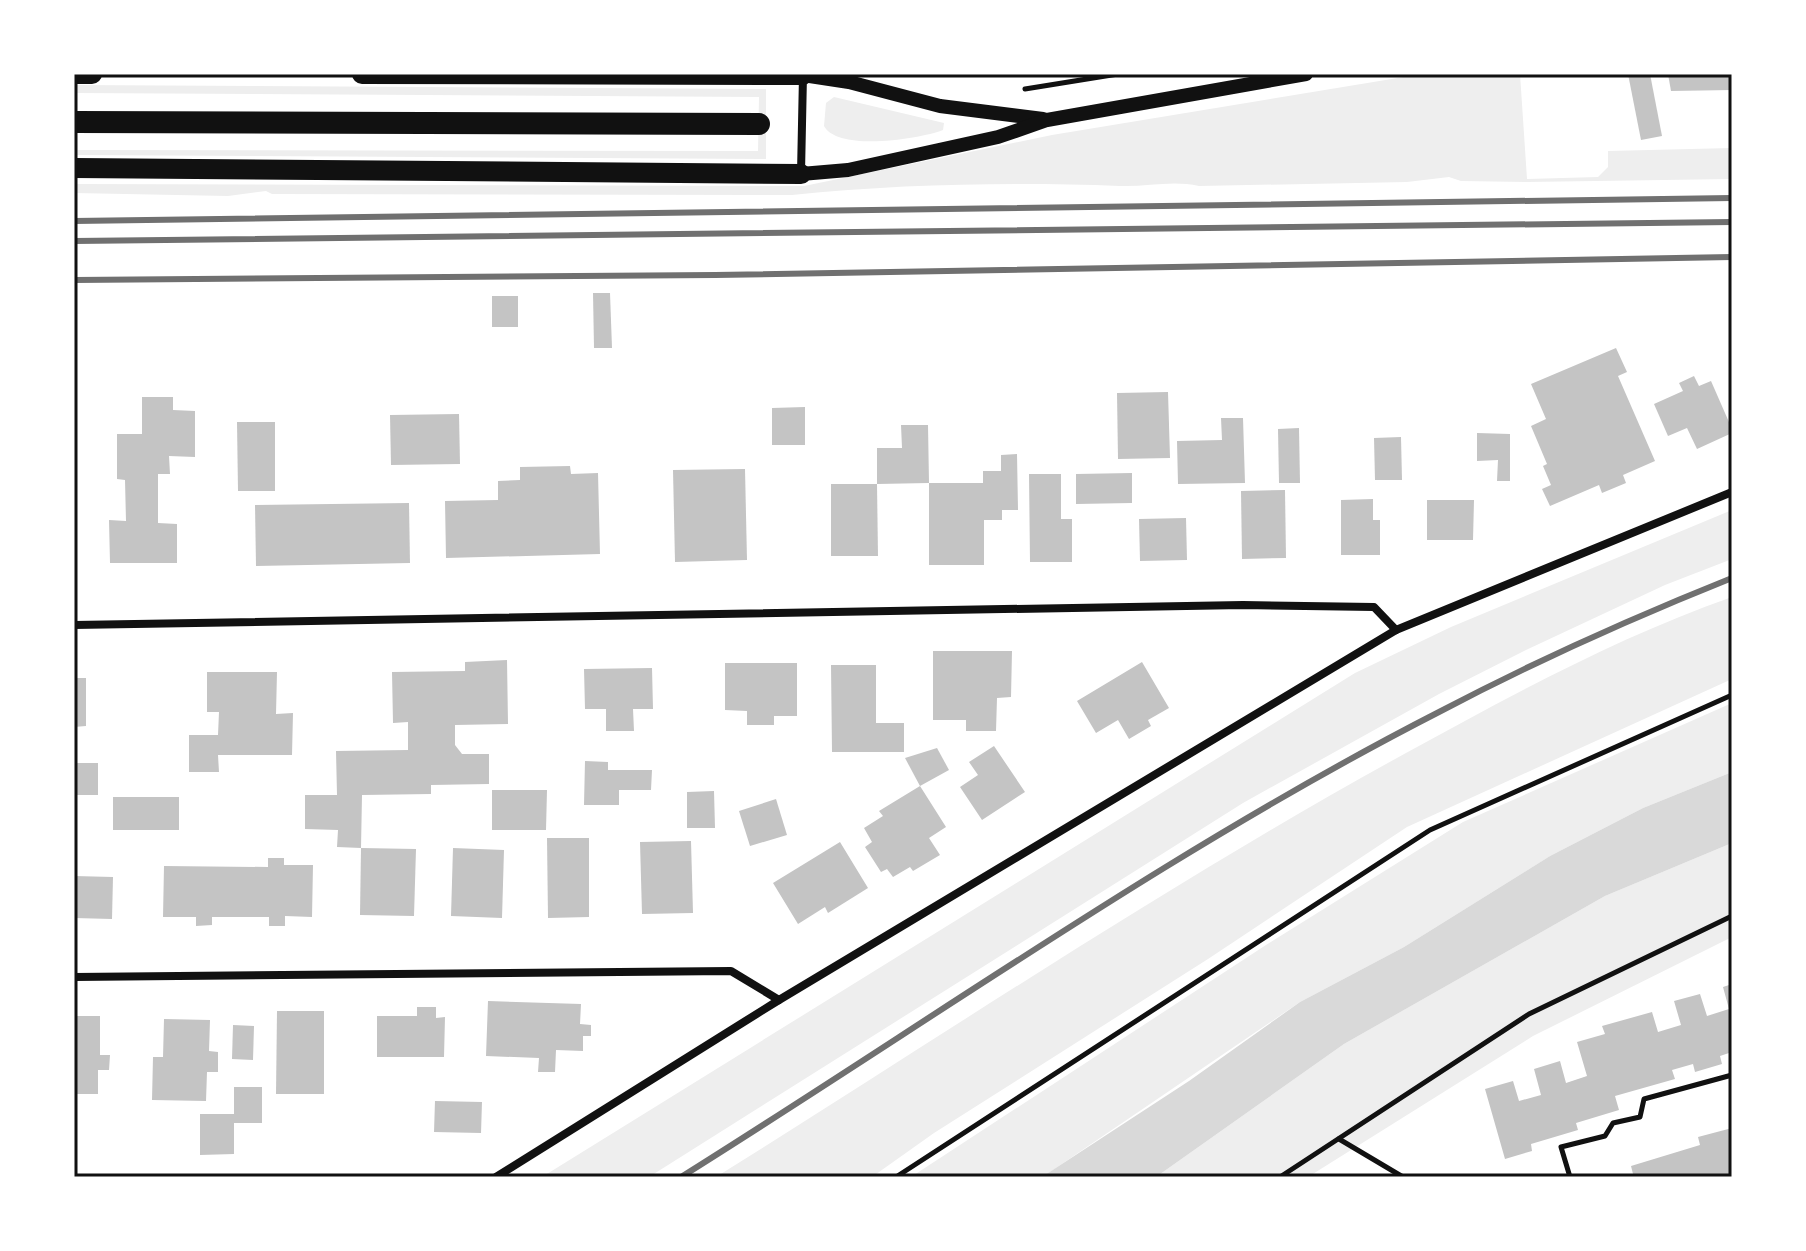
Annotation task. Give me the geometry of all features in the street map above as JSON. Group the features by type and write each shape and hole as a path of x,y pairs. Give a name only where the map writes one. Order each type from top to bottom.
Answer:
{"highway":[{"path":"74,122 759,124"}],"main road":[{"path":"74,74 92,74"},
{"path":"362,74 803,75"},
{"path":"74,168 801,174"}],"street":[{"path":"1047,120 940,106 849,82 803,75 801,174 848,170 998,137 1047,120 1306,74"},
{"path":"496,1177 779,1000 1396,630 1732,492"},
{"path":"74,625 1257,605 1374,607 1396,630"},
{"path":"74,977 731,971 779,1000"}],"path":[{"path":"896,1177 1430,830 1732,695"},
{"path":"1280,1177 1529,1014 1732,916"},
{"path":"1570,1177 1561,1147 1605,1136 1613,1123 1640,1117 1644,1099 1732,1075"},
{"path":"1339,1139 1403,1177"}],"shaded area":[{"path":"1422,74 1520,74 1527,179 1598,177 1608,167 1608,151 1732,148 1732,179 1527,182 1461,181 1449,177 1407,182 1199,186 956,185 792,195 272,194 266,191 228,196 74,193 74,184 804,186 1052,135"},
{"path":"74,85 766,89 766,159 74,155 74,150 758,151 759,97 74,93"},
{"path":"834,97 944,123 943,130 899,140 845,139 832,134 824,126 826,103"},
{"path":"1732,510 1732,559 1665,585 1526,650 1439,694 1243,803 649,1177 542,1177 1355,673 1451,627"},
{"path":"1732,597 1732,679 1407,827 1208,959 934,1133 872,1177 716,1177 1058,960 1318,803 1566,668 1648,630"},
{"path":"1732,703 1732,772 1643,808 1550,856 1404,947 1300,1002 1042,1177 911,1177 1266,945 1463,822"},
{"path":"1732,772 1732,843 1605,896 1344,1044 1156,1177 1042,1177 1189,1081 1300,1002 1404,947 1550,856 1643,808"},
{"path":"1732,843 1732,937 1533,1036 1308,1177 1156,1177 1344,1044 1605,896"}],"building":[{"path":"1628,74 1650,74 1662,136 1641,140"},
{"path":"1668,74 1732,74 1732,90 1671,91"},
{"path":"593,293 610,293 612,348 594,348"},
{"path":"492,296 518,296 518,327 492,327"},
{"path":"1616,348 1627,372 1618,376 1655,461 1623,475 1626,483 1602,493 1599,485 1550,506 1542,489 1551,485 1543,466 1547,464 1531,426 1546,419 1531,384"},
{"path":"1694,376 1699,386 1711,381 1732,429 1732,433 1697,449 1687,428 1668,436 1654,404 1683,391 1679,383"},
{"path":"1168,392 1170,458 1118,459 1117,393"},
{"path":"142,397 173,397 173,410 195,411 195,457 169,456 170,474 158,474 158,523 177,524 177,563 110,563 109,520 126,521 125,480 117,479 117,434 142,434"},
{"path":"805,407 805,445 772,445 772,408"},
{"path":"459,414 460,464 391,465 390,415"},
{"path":"1221,418 1243,418 1245,483 1178,484 1177,441 1222,440"},
{"path":"237,422 275,422 275,491 238,491"},
{"path":"901,425 928,425 929,483 877,484 877,448 902,448"},
{"path":"1299,428 1300,483 1279,483 1278,429"},
{"path":"1477,433 1510,434 1510,481 1497,481 1498,460 1477,461"},
{"path":"1401,437 1402,480 1375,480 1374,438"},
{"path":"1017,454 1018,510 1002,510 1002,520 984,520 984,565 929,565 929,483 983,483 983,471 1001,471 1001,455"},
{"path":"570,466 571,474 598,473 600,554 446,558 445,501 498,500 498,481 520,480 520,467"},
{"path":"745,469 747,560 675,562 673,470"},
{"path":"1132,473 1132,503 1076,504 1076,474"},
{"path":"1029,474 1061,474 1061,519 1072,519 1072,562 1030,562"},
{"path":"831,484 877,484 878,556 831,556"},
{"path":"1285,490 1286,558 1242,559 1241,491"},
{"path":"1373,499 1373,520 1380,520 1380,555 1341,555 1341,500"},
{"path":"1427,500 1474,500 1473,540 1427,540"},
{"path":"409,503 410,563 256,566 255,505"},
{"path":"1186,518 1187,560 1140,561 1139,519"},
{"path":"933,651 1012,651 1011,697 997,698 996,731 966,731 966,720 933,720"},
{"path":"507,660 508,724 455,725 455,745 462,754 489,754 489,784 431,785 431,794 362,795 361,848 337,847 338,830 305,829 305,795 337,795 336,751 408,750 408,722 393,723 392,672 465,671 465,662"},
{"path":"1142,662 1169,708 1148,720 1151,726 1129,739 1118,720 1096,733 1077,701"},
{"path":"725,663 797,663 797,716 774,716 774,725 747,725 747,711 725,710"},
{"path":"831,665 876,665 876,723 904,723 904,752 832,752"},
{"path":"652,668 653,709 633,709 634,731 606,731 606,709 585,709 584,669"},
{"path":"207,672 277,672 276,714 293,713 292,755 218,755 219,772 189,772 189,735 218,735 219,712 207,712"},
{"path":"74,678 86,678 86,726 74,727"},
{"path":"994,746 1025,792 982,820 960,787 978,775 969,762"},
{"path":"937,748 949,770 920,786 905,758"},
{"path":"585,761 608,762 608,770 652,770 651,790 619,790 619,805 584,805"},
{"path":"74,763 98,763 98,795 74,795"},
{"path":"920,786 946,827 929,838 940,855 913,871 910,867 893,877 887,869 881,872 865,847 872,842 864,828 883,816 879,811"},
{"path":"492,790 547,790 546,830 492,830"},
{"path":"714,791 715,828 687,828 687,792"},
{"path":"113,797 179,797 179,830 113,830"},
{"path":"776,799 787,835 750,846 739,811"},
{"path":"547,838 589,838 589,917 548,918"},
{"path":"691,841 693,913 642,914 640,842"},
{"path":"840,842 868,888 828,913 825,907 798,924 773,883"},
{"path":"361,848 416,849 414,916 360,915"},
{"path":"453,848 504,850 502,918 451,916"},
{"path":"268,858 284,858 284,865 313,865 312,917 285,916 285,926 269,926 269,917 212,917 212,925 196,926 196,917 163,917 164,866 268,867"},
{"path":"74,876 113,877 112,919 74,918"},
{"path":"1732,984 1732,1052 1720,1056 1722,1064 1695,1072 1693,1064 1672,1070 1675,1079 1615,1096 1619,1110 1576,1123 1578,1130 1531,1144 1532,1151 1505,1159 1485,1089 1513,1081 1519,1101 1541,1095 1534,1069 1560,1061 1566,1083 1587,1076 1577,1042 1605,1034 1602,1026 1652,1012 1658,1032 1681,1025 1674,1001 1700,994 1707,1016 1729,1009 1723,987"},
{"path":"488,1001 581,1004 580,1024 591,1025 591,1036 583,1036 583,1051 556,1050 555,1072 538,1072 539,1058 486,1056"},
{"path":"417,1007 436,1007 436,1018 445,1017 444,1057 377,1057 377,1016 417,1016"},
{"path":"277,1011 324,1011 324,1094 276,1094"},
{"path":"74,1016 100,1016 100,1055 110,1055 109,1070 98,1070 98,1094 74,1094"},
{"path":"164,1019 210,1020 209,1051 218,1052 218,1072 207,1072 206,1101 152,1100 153,1057 163,1057"},
{"path":"233,1025 254,1026 253,1060 232,1059"},
{"path":"234,1087 262,1087 262,1123 234,1123 234,1154 200,1155 200,1114 234,1114"},
{"path":"435,1101 482,1102 481,1133 434,1132"},
{"path":"1732,1128 1732,1177 1626,1177 1633,1174 1631,1166 1700,1145 1698,1137"}],"railway":[{"path":"74,221 1732,198"},
{"path":"74,241 1732,222"},
{"path":"74,280 715,275 1732,257"},
{"path":"681,1177 1149,877 1341,764 1547,658 1732,578"}]}
